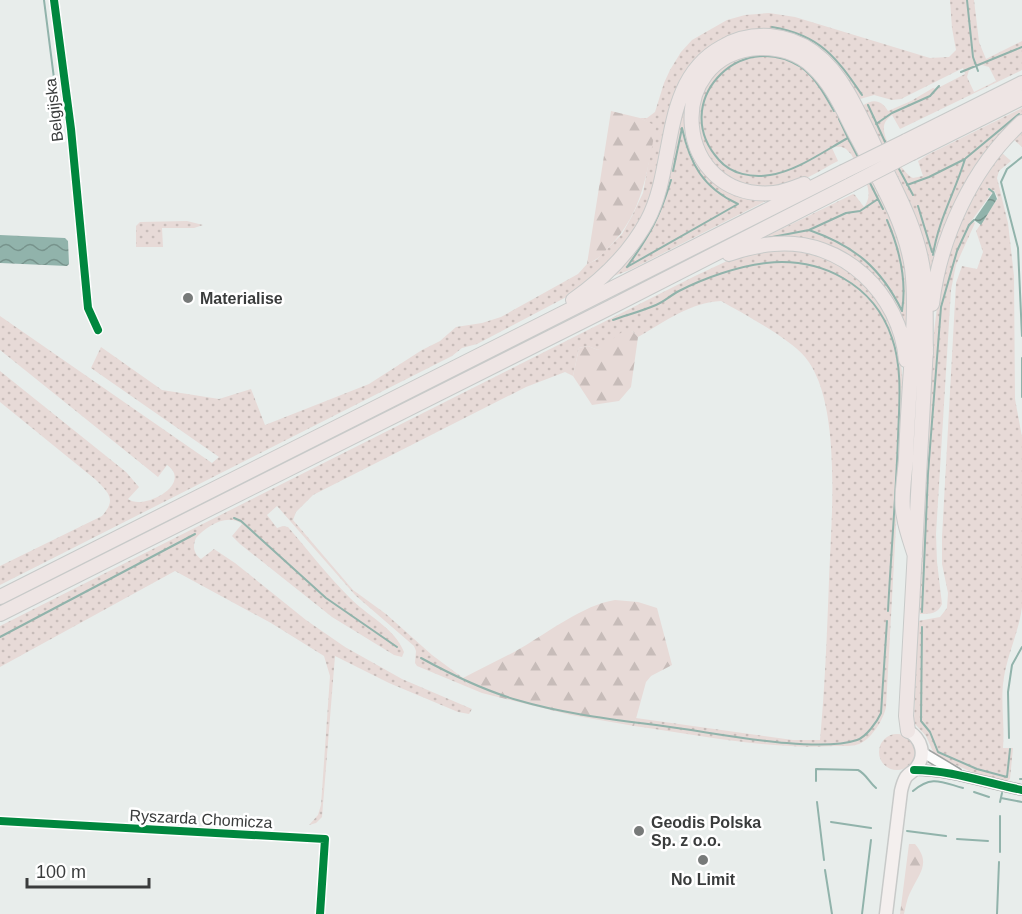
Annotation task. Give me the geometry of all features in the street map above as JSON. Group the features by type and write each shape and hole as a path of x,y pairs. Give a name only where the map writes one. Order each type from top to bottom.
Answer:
{"highway":[{"path":"540,324 602,278 627,252 638,236 654,206 678,103 689,79 701,62 717,49 734,41 753,36 772,36 804,46 816,53 832,70 851,99 904,206 917,241 924,277 926,354"},
{"path":"843,172 777,193 741,190 722,181 700,157 691,133 692,103 703,79 717,63 750,49 768,48 786,51 804,60 824,79 833,93 897,217 908,248 914,305 903,514 915,556"},
{"path":"0,597 1022,83"},
{"path":"0,614 1022,98"},
{"path":"908,730 906,716 926,354 933,290 948,234 961,205 1010,132 1022,122"},
{"path":"615,305 644,296 725,255 741,250 775,243 792,244 825,252 847,262 866,276 894,315 905,352 909,402"}],"main road":[{"path":"886,914 901,791 908,775 920,762 922,752 918,740 908,730"}],"street":[{"name":"Belgijska","path":"54,0 80,216 88,308 98,330"},
{"path":"922,752 962,776"},
{"path":"914,770 962,776 1022,789"},
{"name":"Ryszarda Chomicza","path":"0,821 325,839 320,914"}],"green space":[{"path":"950,0 974,0 979,42 986,59 1022,41 1022,70 900,129 892,115 886,120 884,132 886,139 904,170 913,178 923,176 918,161 927,155 1022,108 1022,114 1009,126 931,276 927,253 913,210 862,106 877,101 883,104 888,111 965,74 963,68 901,99 892,100 874,95 860,99 837,64 820,48 800,36 781,30 758,29 739,32 720,40 697,58 653,191 639,224 616,257 574,293 0,585 0,566 102,516 109,506 110,497 96,480 0,402 0,371 126,472 139,487 128,499 135,502 144,501 163,494 174,480 174,472 167,465 158,477 0,350 0,316 212,463 219,457 91,368 101,347 162,390 219,399 251,389 265,425 369,384 440,341 456,327 501,317 578,274 587,264 596,260 622,234 643,193 655,127 640,118 647,118 655,112 670,70 692,40 727,20 745,15 769,13 795,17 930,58 949,57 956,50","holes":["982,65 989,67 996,81 974,92 967,77 969,70"]},
{"path":"767,40 789,45 798,49 816,60 822,66 812,58 781,44 751,44 725,55 703,74 689,98 684,126 691,154 712,180 721,186 747,198 766,201 614,276 643,238 660,206 681,119 689,95 700,74 715,57 737,45"},
{"path":"751,54 778,54 803,65 829,93 891,217 902,250 907,277 908,337 861,266 759,240 853,194 864,207 868,200 868,187 847,150 843,147 832,148 838,161 803,180 779,187 757,187 737,181 721,171 708,157 700,140 697,121 699,101 709,81 718,71"},
{"path":"831,76 838,85 901,209 909,229 920,274 922,309 900,717 919,317 916,270 906,230 890,191"},
{"path":"611,111 640,118 656,126 642,191 629,220 604,252 587,264"},
{"path":"1022,128 1022,147 1013,139 1002,153 1011,161 999,171 997,178 1008,223 1014,276 1015,399 1022,437 1022,607 1006,668 1002,694 1003,748 1013,748 1010,779 1007,781 972,772 935,756 926,736 915,724 914,719 918,621 940,617 947,608 948,593 942,564 942,537 956,283 962,266 977,269 983,252 976,231 998,198 994,190 972,220 975,223 956,265 951,290 936,534 942,604 936,612 920,614 918,609 934,332 939,291 958,224 985,173"},
{"path":"187,221 203,225 194,228 162,228 163,247 136,247 136,226 140,222"},
{"path":"767,250 799,251 814,255 854,275 876,296 884,309 891,322 899,351 903,400 886,707 877,727 861,743 848,746 784,746 634,726 636,718 793,740 820,740 826,660 832,496 830,432 825,403 817,377 798,350 766,327 721,301 688,309 638,337 632,331 598,350 588,346 579,348 573,376 565,372 526,387 313,495 296,512 293,520 353,590 386,614 432,655 463,678 470,688 417,666 414,646 355,595 277,506 267,515 277,528 288,527 349,597 394,636 404,652 402,657 394,655 332,617 240,544 232,536 242,524 224,520 211,525 196,538 194,550 201,559 214,549 345,647 402,679 472,709 469,714 458,712 389,683 335,656 322,817 316,823 309,825 318,815 321,805 330,676 324,656 271,623 175,571 0,667 0,626 695,276 727,261"},
{"path":"632,331 638,337 631,387 619,401 592,405 573,376 579,348 588,346 598,350 622,332"},
{"path":"615,600 638,602 657,608 672,665 651,676 646,682 634,726 571,715 482,693 470,688 463,678 514,652 579,613"},
{"path":"897,734 910,739 915,752 910,765 897,770 884,765 879,752 884,739"},
{"path":"909,844 915,844 923,862 908,896 904,914 900,914"}],"water":[{"path":"994,191 997,199 981,225 974,220"},
{"path":"0,235 65,238 68,241 69,264 67,266 0,263"}],"waterway":[{"path":"44,0 62,141"},
{"path":"967,0 973,57 978,71"},
{"path":"772,27 789,31 815,42 844,69 862,95"},
{"path":"961,72 1022,47"},
{"path":"834,111 816,82 801,67 778,57 755,57 734,64 718,78 706,95 702,116 705,138 719,160 736,172 756,176 780,173 790,169 848,138 839,119"},
{"path":"876,124 892,113 930,96 939,86"},
{"path":"868,105 886,144"},
{"path":"966,158 1019,114"},
{"path":"671,180 653,226 627,267 738,204 726,198 700,174 689,153 682,128 673,171"},
{"path":"848,138 859,159"},
{"path":"1022,157 1007,169 1001,182 1018,248 1022,336"},
{"path":"907,185 965,159 939,230 933,255"},
{"path":"898,167 913,195"},
{"path":"869,181 883,209"},
{"path":"989,189 993,192"},
{"path":"767,238 809,230 846,213 860,211 878,199"},
{"path":"918,206 932,252"},
{"path":"887,220 901,265 902,311"},
{"path":"922,612 928,473 941,307 957,251 969,225 974,220"},
{"path":"809,230 840,243 865,260 885,282 902,311"},
{"path":"613,320 659,304 679,291 710,277 766,263 786,262 825,270 859,289 884,319 898,362 897,460 888,611"},
{"path":"1022,358 1022,397"},
{"path":"234,518 241,521 326,598 397,647"},
{"path":"0,637 195,534"},
{"path":"421,658 492,692 537,706 600,718 772,742 840,744 864,736 881,713 887,621"},
{"path":"922,627 921,721 930,732 938,752 977,769 1007,777 1010,749"},
{"path":"1009,738 1008,692 1012,665 1022,647"},
{"path":"816,781 816,769 858,770 876,788"},
{"path":"913,791 931,781 963,788"},
{"path":"974,792 989,797"},
{"path":"1000,802 1002,793"},
{"path":"1001,798 1022,802"},
{"path":"817,802 824,860"},
{"path":"1000,816 1000,852"},
{"path":"831,822 871,828"},
{"path":"907,831 946,836"},
{"path":"957,839 988,841"},
{"path":"862,914 871,840"},
{"path":"997,914 999,862"},
{"path":"825,870 832,914"}],"cycle path":[{"path":"54,0 71,129 88,308 98,330"},
{"path":"914,770 955,774 1022,790"},
{"path":"0,821 325,839 320,914"}],"place":[{"name":"Materialise","path":"188,298"},
{"name":"Geodis Polska Sp. z o.o.","path":"639,831"},
{"name":"No Limit","path":"703,860"}]}
